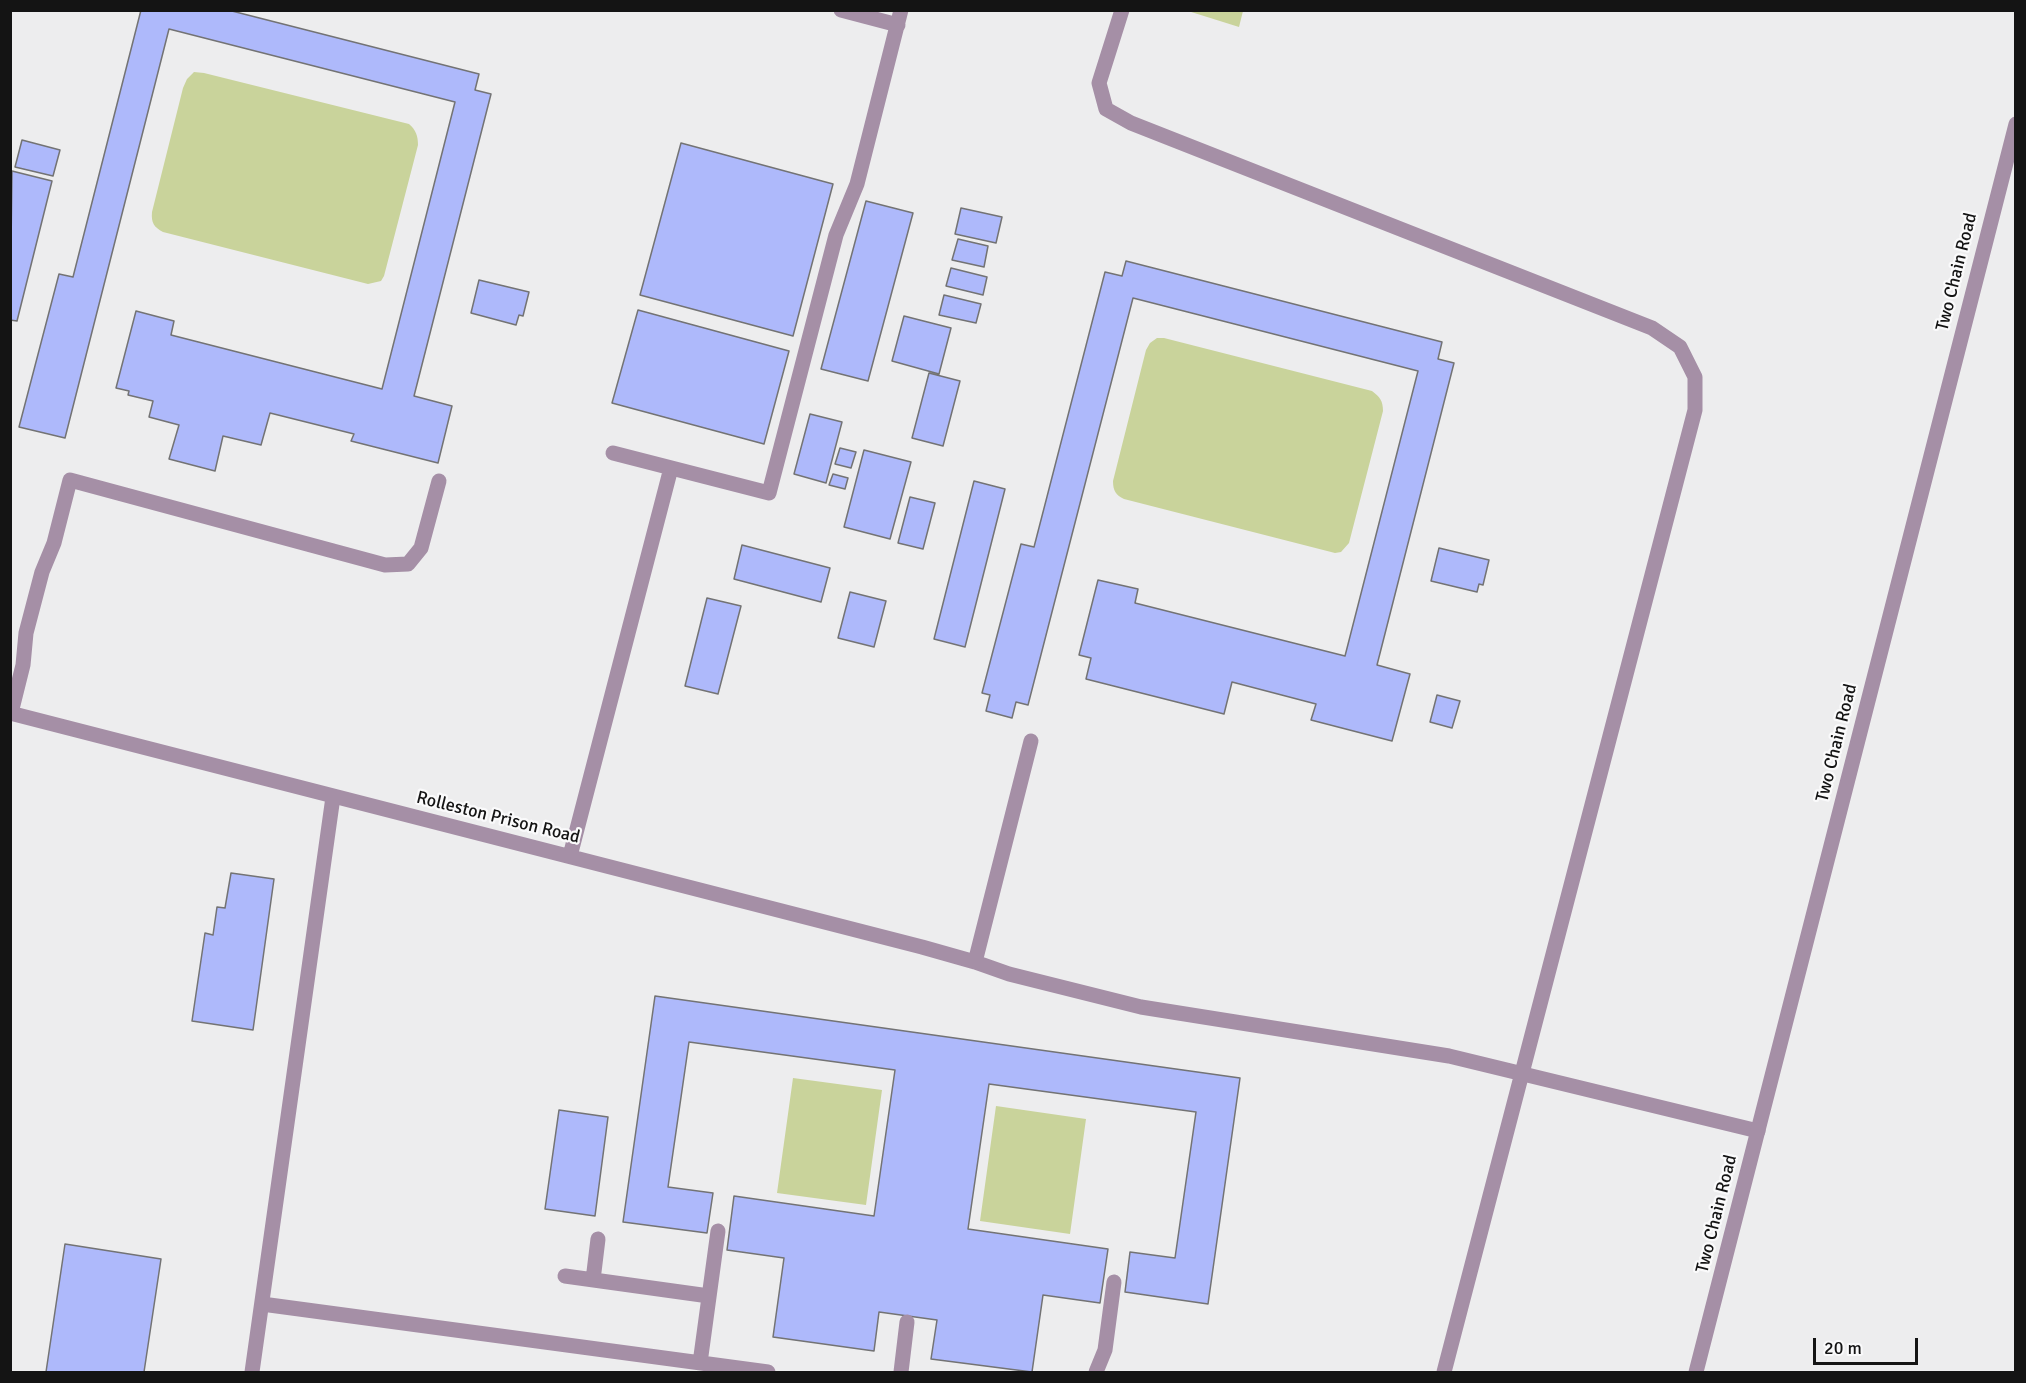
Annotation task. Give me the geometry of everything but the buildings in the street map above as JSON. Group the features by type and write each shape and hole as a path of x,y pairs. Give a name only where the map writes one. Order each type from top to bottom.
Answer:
{"street":[{"path":"613,453 769,493 836,235 857,184 900,18 841,10"},
{"path":"1122,10 1099,82 1106,109 1131,123 1652,328 1680,347 1695,377 1695,410 1444,1372"},
{"name":"Two Chain Road","path":"1696,1372 2016,124"},
{"path":"570,856 671,468"},
{"path":"11,713 23,665 26,633 31,613 42,572 54,543 70,480 385,565 408,564 421,548 439,481"},
{"name":"Rolleston Prison Road","path":"11,713 570,856 1141,1007 1449,1056 1758,1131"},
{"path":"975,962 1031,741"},
{"path":"252,1372 333,797"},
{"path":"700,1363 718,1230"},
{"path":"593,1280 598,1239"},
{"path":"565,1276 709,1296"},
{"path":"1096,1372 1105,1350 1114,1282"},
{"path":"262,1304 768,1372"},
{"path":"901,1372 908,1322"}],"green space":[{"path":"1243,10 1239,27 1188,11"},
{"path":"194,72 411,126 416,133 418,145 381,281 368,284 163,232 155,226 152,212 183,88 187,79"},
{"path":"1157,338 1372,391 1379,397 1383,411 1349,543 1341,552 1335,553 1124,499 1117,494 1113,481 1146,350"},
{"path":"793,1078 882,1090 866,1205 777,1193"},
{"path":"996,1106 1086,1119 1070,1234 980,1221"}]}
